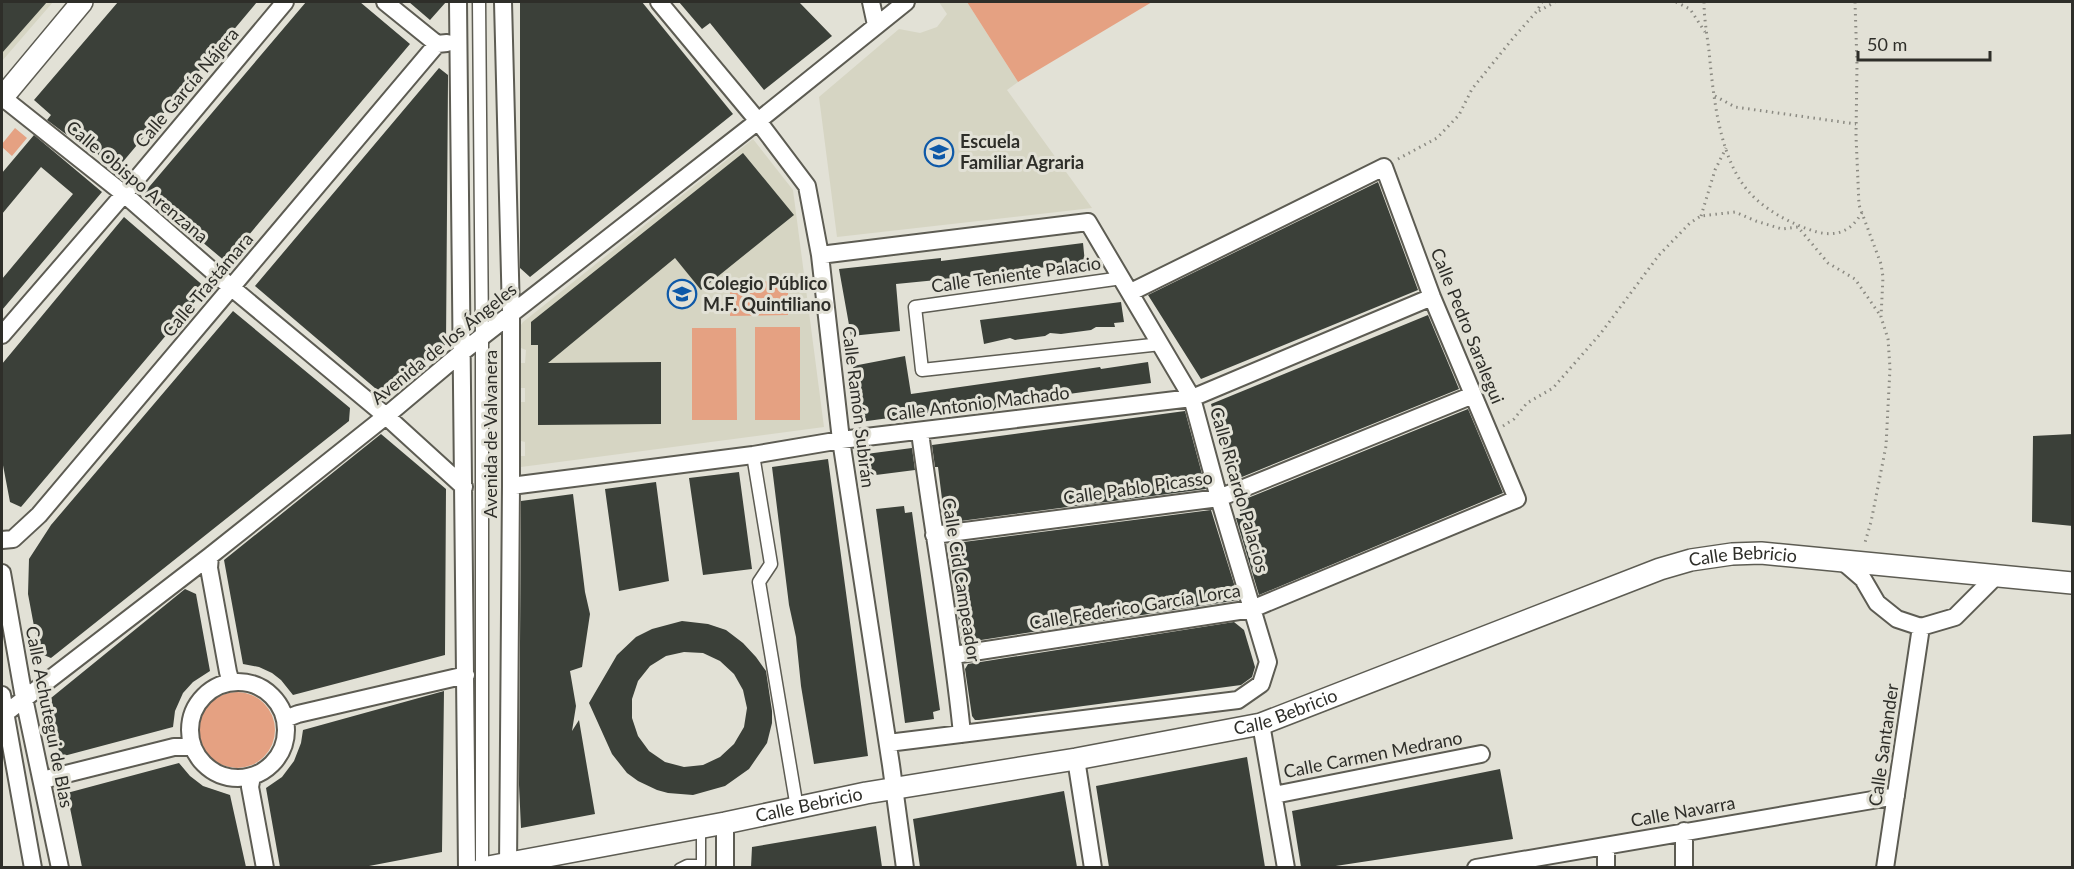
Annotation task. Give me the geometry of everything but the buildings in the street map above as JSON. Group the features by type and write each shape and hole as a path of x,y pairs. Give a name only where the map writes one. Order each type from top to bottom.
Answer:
{"street":[{"path":"2,98 82,2"},
{"name":"Calle García Nájera","path":"2,335 285,2"},
{"path":"385,2 437,44 459,42"},
{"name":"Avenida de Valvanera","path":"458,2 461,353 465,487 467,867"},
{"name":"Avenida de Valvanera","path":"478,2 482,336 482,867"},
{"name":"Avenida de Valvanera","path":"503,2 511,314 518,864"},
{"name":"Calle Ramón Subirán","path":"659,2 758,121 807,186 820,255 841,440 905,867"},
{"path":"872,2 876,25"},
{"name":"Avenida de los Ángeles","path":"3,715 210,556 387,416 482,336 758,121 906,2"},
{"name":"Calle Trastámara","path":"2,540 13,539 39,515 437,44"},
{"name":"Calle Obispo Arenzana","path":"2,98 124,194 232,288 387,416 465,487"},
{"path":"1126,285 1384,167"},
{"name":"Calle Pedro Saralegui","path":"1384,167 1432,297 1517,499"},
{"name":"Calle Ricardo Palacios","path":"820,255 1088,222 1192,398 1268,662 1261,684 1238,700 888,743"},
{"name":"Calle Teniente Palacio","path":"1126,285 915,307 922,370 1161,344"},
{"name":"Calle Antonio Machado","path":"512,486 753,455 841,440 1192,398 1432,297"},
{"name":"Calle Pablo Picasso","path":"934,535 1219,498 1473,395"},
{"name":"Calle Cid Campeador","path":"920,432 954,655 962,734"},
{"path":"753,455 771,564 759,582 797,808"},
{"name":"Calle Federico García Lorca","path":"954,655 1252,609 1517,499"},
{"name":"Calle Bebricio","path":"482,867 518,864 866,793 1076,759 1261,724 1588,595 1691,560 1732,554 1761,553 2073,583"},
{"path":"210,556 211,579 231,682"},
{"path":"1850,561 1877,603 1897,619 1921,627 1955,616 1996,576"},
{"name":"Calle Achutegui de Blas","path":"2,573 24,698 60,867"},
{"name":"Calle Santander","path":"1885,867 1921,627"},
{"path":"285,719 466,675"},
{"path":"231,682 253,685 271,695 280,706 285,719 286,734 283,748 265,770 252,776 238,778 223,776 200,760 193,747 190,733 191,719 197,705 212,690 231,682"},
{"path":"2,695 3,715 33,867"},
{"path":"1261,724 1286,867"},
{"path":"42,782 174,747 193,747"},
{"name":"Calle Carmen Medrano","path":"1274,795 1481,754"},
{"path":"1076,759 1093,867"},
{"path":"252,776 250,787 265,867"},
{"name":"Calle Navarra","path":"1476,867 1896,796"},
{"path":"725,823 725,867"},
{"path":"1684,831 1684,867"},
{"path":"1606,846 1606,867"}],"lane":[{"path":"679,867 687,864 701,864 701,828"}],"path":[{"path":"1384,167 1437,138 1444,131 1459,115 1472,89 1542,2"},
{"path":"1537,11 1555,2"},
{"path":"1676,2 1690,9 1707,35"},
{"path":"1704,2 1714,96 1726,148 1742,184 1768,209 1798,226 1827,234 1844,232 1857,222 1862,212"},
{"path":"1855,2 1859,205 1881,264 1883,277 1881,317"},
{"path":"1714,96 1735,107 1856,124"},
{"path":"1701,216 1715,170 1726,148"},
{"path":"1490,435 1514,419 1527,404 1553,388 1600,333 1659,255 1690,223 1701,216 1735,212 1782,229 1798,226"},
{"path":"1798,226 1827,263 1855,279 1881,317 1888,339 1890,368 1886,446 1871,522 1850,561"}],"shaded area":[{"path":"2,2 53,2 2,61"},
{"name":"Escuela Familiar Agraria","path":"939,2 967,2 1018,82 1007,90 1092,208 837,237 819,97 899,29 920,33 937,27 947,14"},
{"path":"967,2 1152,2 1018,82"},
{"path":"15,128 27,138 12,156 2,147 2,144"},
{"name":"Colegio Público M.F. Quintiliano","path":"753,139 793,190 824,427 521,467 521,456 525,456 525,442 521,441 520,402 525,402 525,388 521,388 521,363 525,363 526,350 521,348 523,322"},
{"path":"788,281 788,315 730,316 730,282"},
{"path":"755,327 800,327 800,420 755,420"},
{"path":"692,328 736,328 737,420 692,420"},
{"path":"237,692 251,695 264,703 272,716 275,730 272,744 264,757 251,765 237,768 223,765 210,757 202,744 199,730 202,716 210,703 223,695"}],"place":[{"name":"Escuela Familiar Agraria","path":"939,152"},
{"name":"Colegio Público M.F. Quintiliano","path":"682,294"}]}
